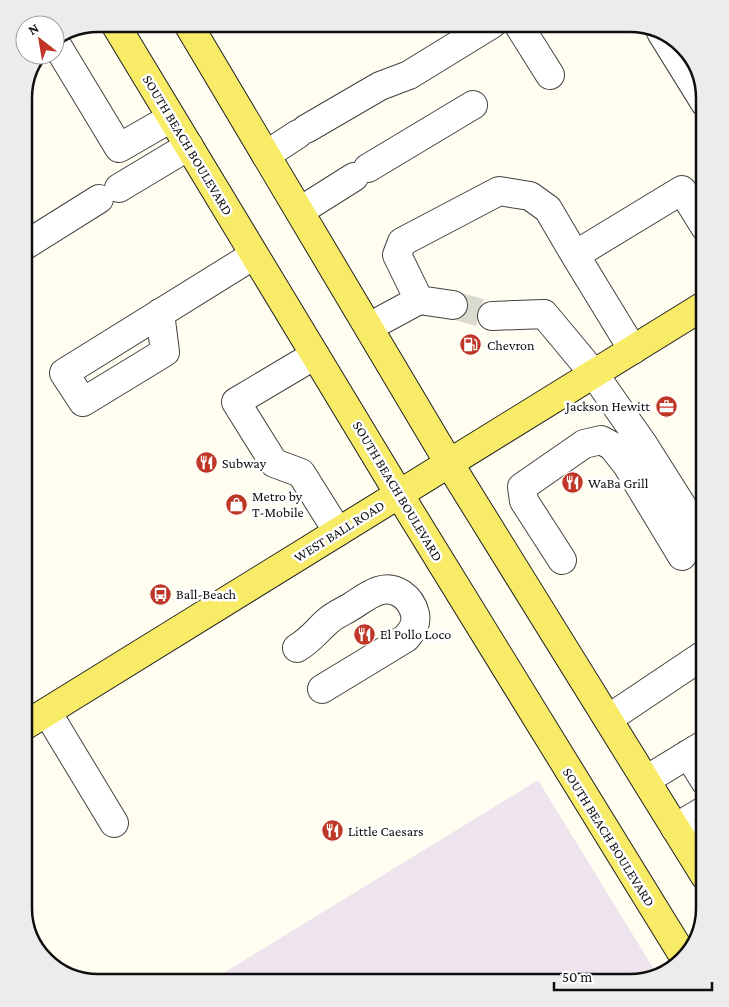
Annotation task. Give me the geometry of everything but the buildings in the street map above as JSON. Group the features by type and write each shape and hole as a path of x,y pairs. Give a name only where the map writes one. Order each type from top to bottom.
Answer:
{"main road":[{"name":"SOUTH BEACH BOULEVARD","path":"120,33 399,494 681,951"},
{"path":"193,33 449,463 675,828 696,854"},
{"name":"WEST BALL ROAD","path":"33,721 696,311"}],"street":[{"path":"266,155 380,86 409,75 477,33"},
{"path":"524,33 550,75"},
{"path":"669,45 695,87"},
{"path":"65,59 119,148 172,118"},
{"path":"300,211 473,105"},
{"path":"33,240 189,146"},
{"path":"575,255 682,190 696,213"},
{"path":"419,300 397,255 402,242 499,191 530,196 548,210 633,350"},
{"path":"160,313 254,255"},
{"path":"369,328 419,300 453,305"},
{"path":"492,316 544,314 594,374 643,444 696,528"},
{"path":"315,355 236,402 274,463 302,473 338,532"},
{"path":"562,560 524,501 522,487 584,444 601,440 612,446 627,465 682,556"},
{"path":"297,648 310,640 329,620 377,591 397,590 412,605 415,624 412,632 406,638 322,689"},
{"path":"608,719 696,660"},
{"path":"47,712 114,823"},
{"path":"646,780 696,750"},
{"path":"675,828 696,815"}],"shaded area":[{"path":"538,780 654,970 639,974 222,974"}],"tunnel":[{"path":"453,305 492,316"}],"place":[{"name":"Chevron","path":"471,345"},
{"name":"Jackson Hewitt","path":"666,406"},
{"name":"Subway","path":"206,463"},
{"name":"WaBa Grill","path":"572,483"},
{"name":"Metro by T-Mobile","path":"236,504"},
{"name":"Ball-Beach","path":"160,594"},
{"name":"El Pollo Loco","path":"364,634"},
{"name":"Little Caesars","path":"332,831"}]}
